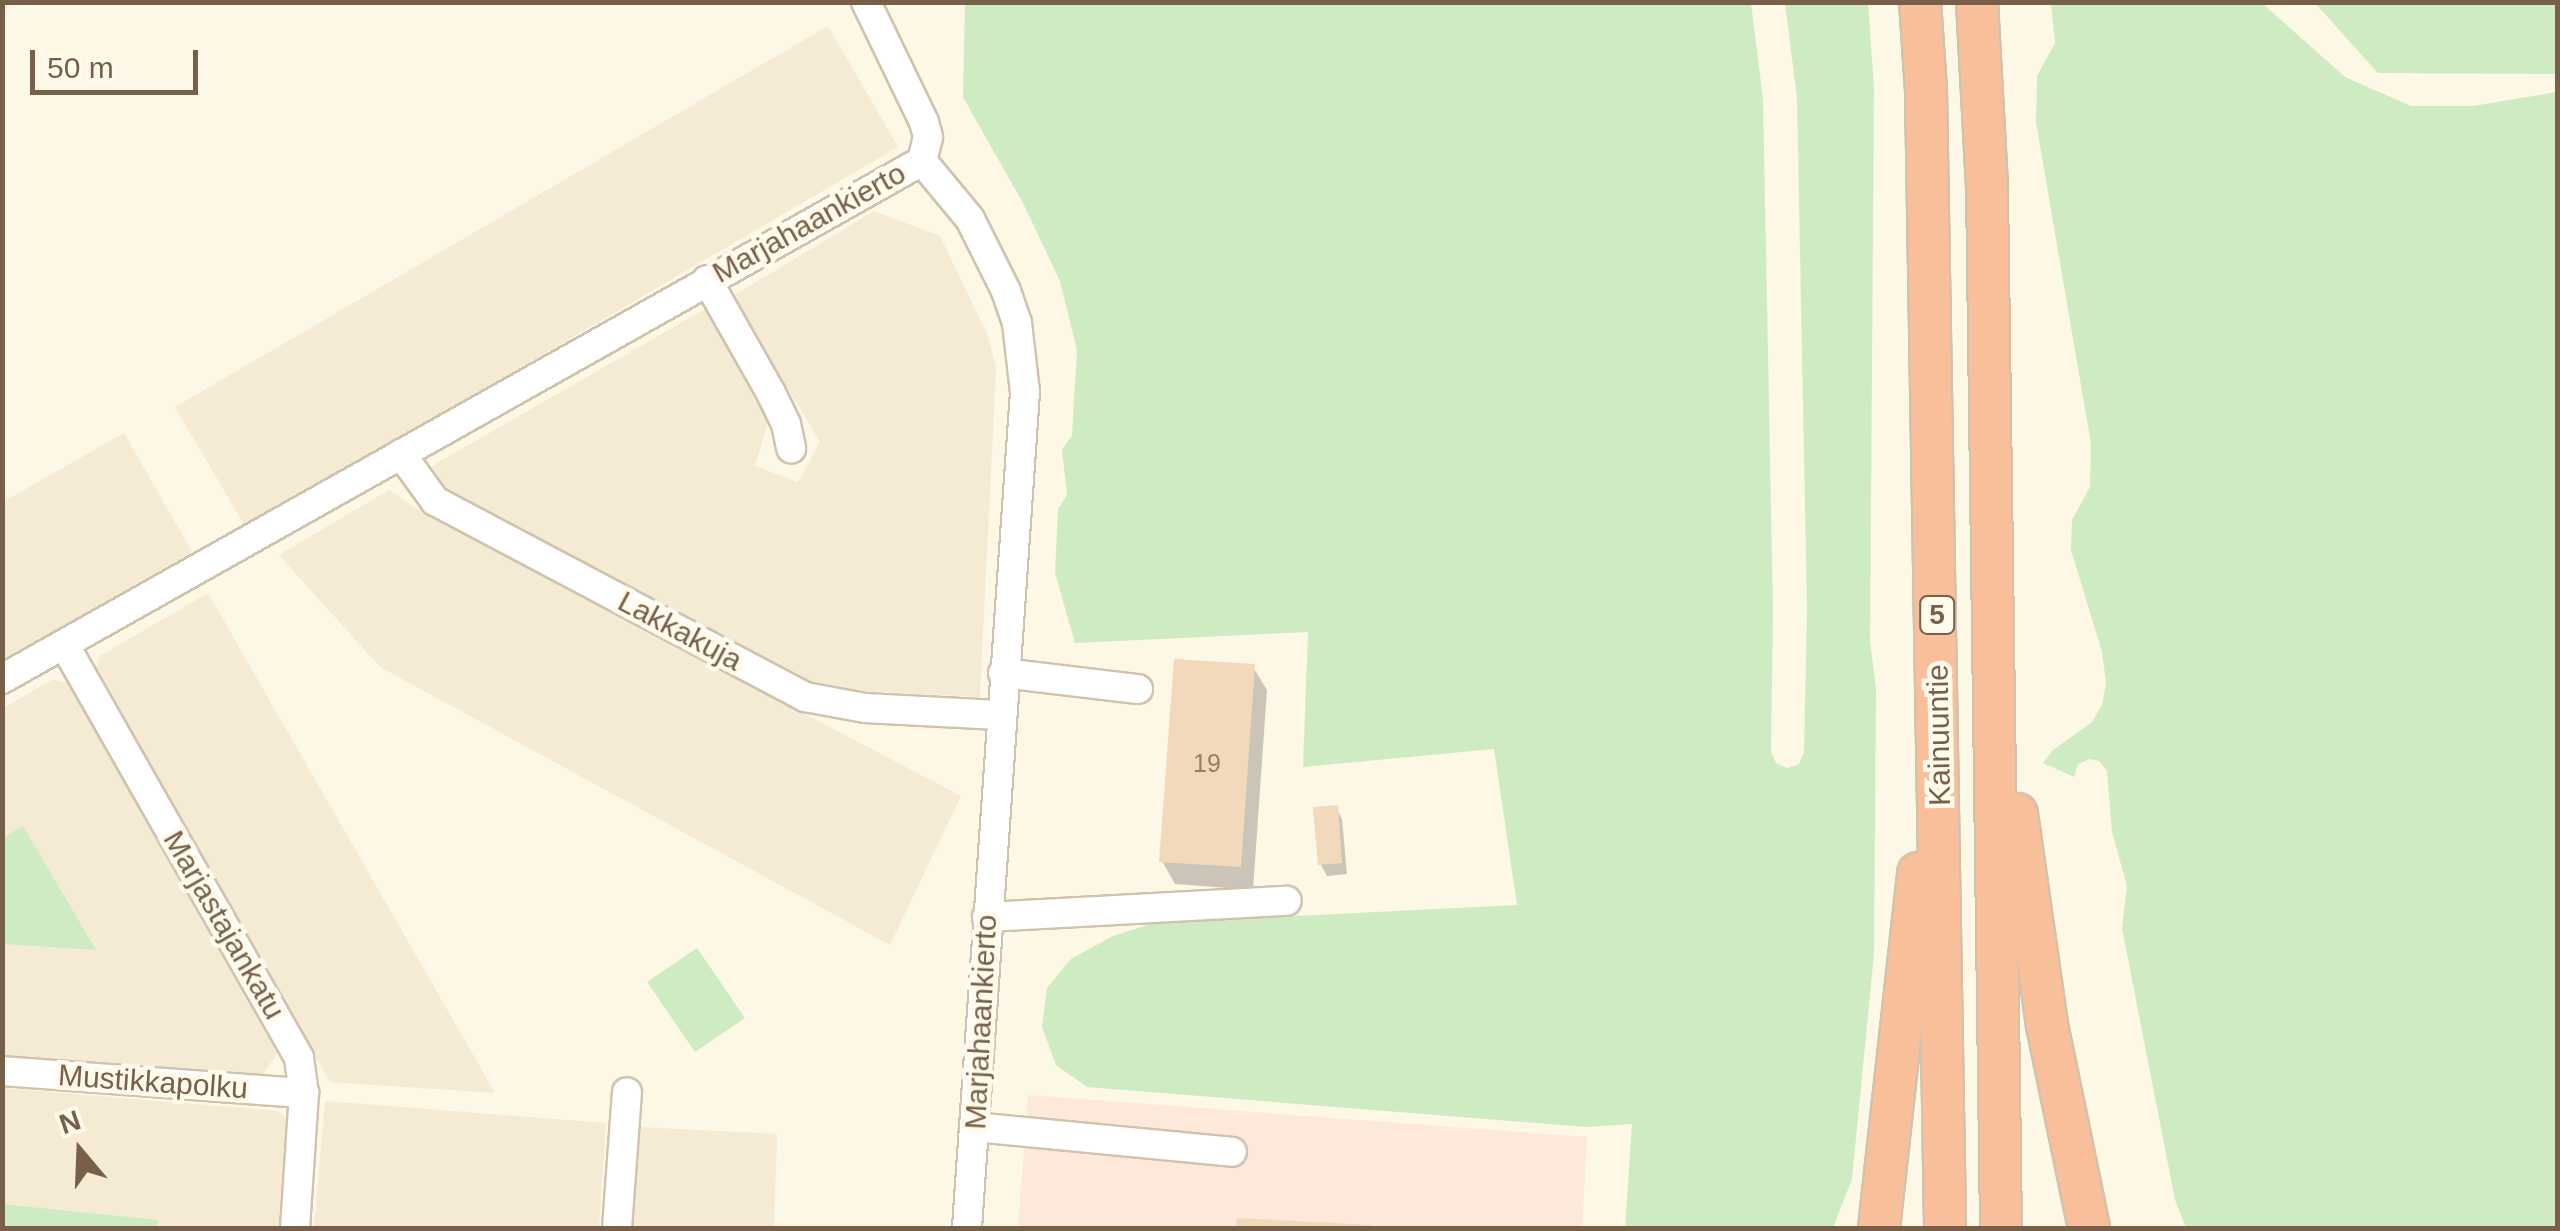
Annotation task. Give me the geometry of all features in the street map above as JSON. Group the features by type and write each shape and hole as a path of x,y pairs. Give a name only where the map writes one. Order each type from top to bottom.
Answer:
{"highway":[{"name":"Kainuuntie","path":"1920,2 1926,91 1946,1228"},
{"name":"Kainuuntie","path":"1977,2 1987,187 2001,1228"},
{"path":"1879,1228 1897,1092 1938,660"},
{"path":"1996,676 2047,1025 2089,1228"}],"street":[{"path":"866,2 924,122 928,137 922,161"},
{"name":"Marjahaankierto","path":"2,679 922,161 970,220 990,255 1016,323 1022,354 1024,438 999,715 966,1228"},
{"path":"706,280 771,393 786,424 791,448"},
{"name":"Lakkakuja","path":"400,454 435,501 805,697 865,708 999,715"},
{"name":"Marjastajankatu","path":"64,644 299,1058 304,1093 296,1228"},
{"path":"1004,674 1138,689"},
{"path":"987,917 1287,900"},
{"name":"Mustikkapolku","path":"2,1072 304,1093"},
{"path":"617,1228 627,1092"},
{"path":"974,1128 1232,1152"}],"shaded area":[{"path":"828,26 898,147 246,528 175,407"},
{"path":"874,211 940,236 988,336 996,368 980,697 824,689 448,491 432,466 705,309 768,422 755,466 798,482 820,442 733,296"},
{"path":"124,433 192,552 3,660 3,502"},
{"path":"389,490 426,515 961,796 890,945 380,667 279,555"},
{"path":"208,593 495,1093 330,1082 97,667 100,656"},
{"path":"53,679 69,684 277,1054 260,1078 3,1058 2,709"},
{"path":"2,1088 279,1111 287,1120 280,1228 157,1228 157,1220 3,1204"},
{"path":"1028,1095 1587,1137 1582,1228 1018,1228"},
{"path":"325,1101 606,1123 599,1228 314,1228"},
{"path":"639,1127 777,1134 774,1228 632,1228"}],"green space":[{"path":"965,2 1751,3 1763,99 1773,610 1771,752 1776,763 1787,768 1799,764 1804,752 1807,610 1797,98 1785,3 1868,3 1874,87 1870,642 1876,688 1874,954 1852,1179 1833,1228 1625,1228 1632,1124 1586,1127 1087,1087 1056,1065 1042,1027 1047,988 1071,959 1113,936 1154,923 1517,905 1494,749 1303,767 1308,632 1075,643 1055,573 1058,509 1067,495 1062,449 1072,436 1077,350 1060,281 1024,205 963,97"},
{"path":"2051,3 2262,3 2345,77 2411,106 2473,106 2557,92 2557,1228 2186,1228 2175,1200 2122,928 2127,886 2112,832 2107,771 2099,761 2090,759 2078,764 2074,777 2043,763 2053,750 2092,722 2102,705 2106,683 2102,652 2071,550 2072,520 2090,487 2091,444 2036,122 2037,76 2055,43"},
{"path":"2315,3 2557,3 2557,74 2378,73"},
{"path":"23,826 96,950 3,944 3,838"},
{"path":"697,948 745,1018 695,1052 647,982"},
{"path":"3,1204 158,1220 157,1228 3,1228"}],"building":[{"path":"1174,659 1255,664 1241,867 1159,862"},
{"path":"1338,805 1342,863 1318,865 1313,807"},
{"path":"1237,1218 1372,1225 1372,1228 1236,1228"}]}
